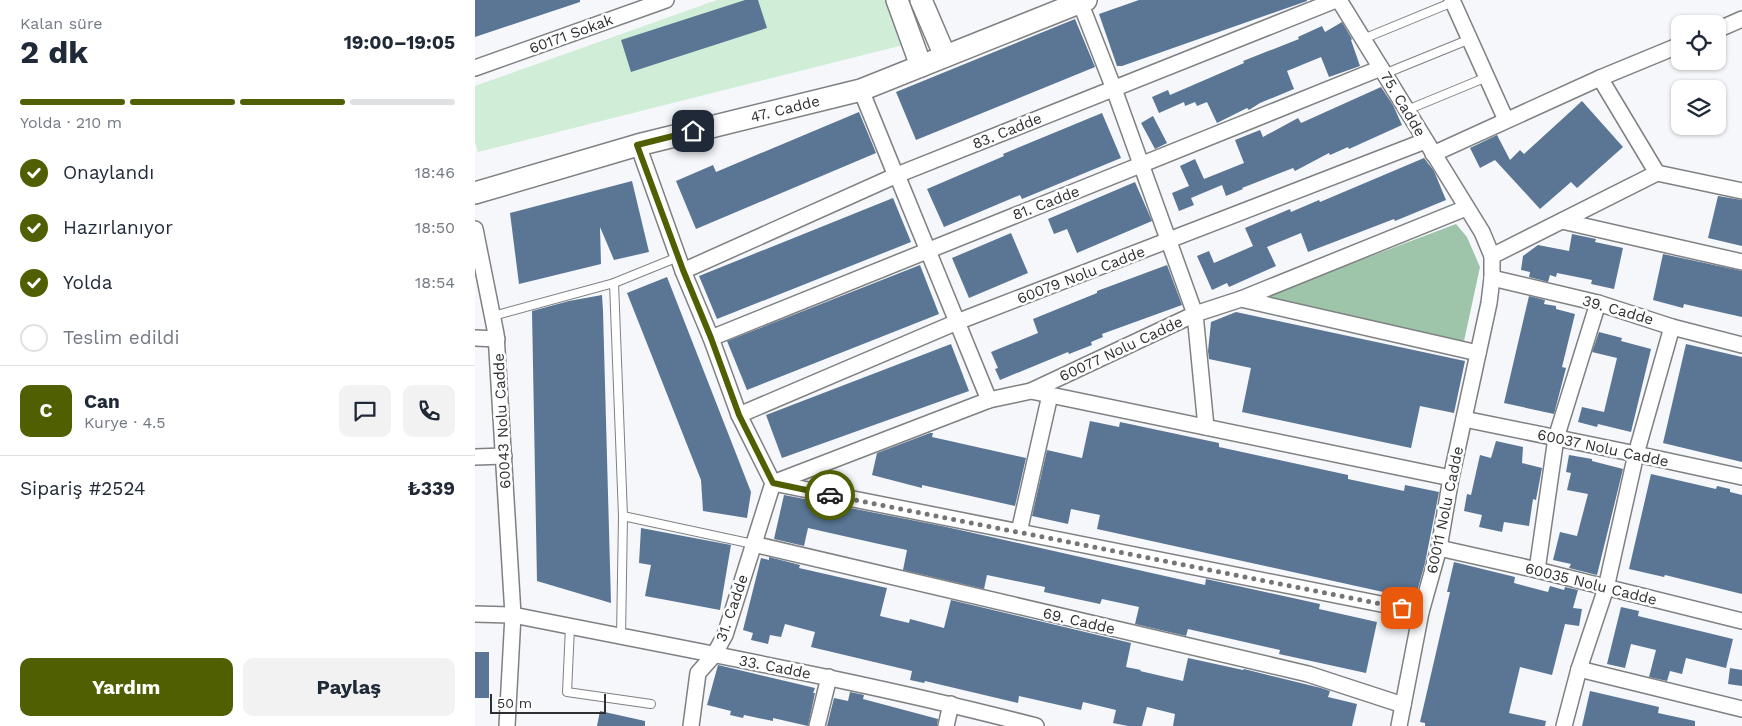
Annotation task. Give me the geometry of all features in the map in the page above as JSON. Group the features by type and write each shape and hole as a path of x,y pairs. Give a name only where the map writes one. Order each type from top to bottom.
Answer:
{"street":[{"name":"60171 Sokak","path":"475,68 666,0"},
{"path":"897,0 921,66"},
{"path":"921,0 945,56"},
{"name":"75. Cadde","path":"1337,0 1482,232 1492,256"},
{"name":"83. Cadde","path":"680,264 897,175 1337,0"},
{"path":"1083,1 1195,314 1205,427"},
{"name":"47. Cadde","path":"475,193 637,145 861,90 1083,1"},
{"path":"1453,1 1506,120"},
{"path":"1726,26 1742,20"},
{"name":"60079 Nolu Cadde","path":"739,415 957,322 1168,241 1506,120 1671,49"},
{"name":"81. Cadde","path":"711,338 927,250 1383,71"},
{"path":"1600,78 1657,173"},
{"path":"861,90 989,400"},
{"path":"637,145 680,264 711,338 739,415 773,483 1421,612"},
{"path":"1492,256 1657,173 1742,191"},
{"name":"60077 Nolu Cadde","path":"773,483 989,400 1031,391 1195,314 1241,299 1466,208"},
{"path":"1562,221 1742,262"},
{"name":"60043 Nolu Cadde","path":"475,229 497,338 513,615 507,726"},
{"name":"60011 Nolu Cadde","path":"1399,726 1421,612 1439,548 1451,478 1478,353 1492,278 1492,256"},
{"name":"39. Cadde","path":"1492,278 1598,303 1672,327 1742,345"},
{"path":"1241,299 1478,353"},
{"path":"1537,570 1556,438 1598,303"},
{"path":"1564,726 1579,669 1606,588 1636,454 1672,327"},
{"path":"475,338 497,338"},
{"path":"1031,391 1451,478"},
{"path":"1019,532 1049,395"},
{"name":"60037 Nolu Cadde","path":"1464,419 1742,477"},
{"path":"475,457 504,456"},
{"name":"31. Cadde","path":"691,726 698,673 714,655 725,635 773,483"},
{"name":"69. Cadde","path":"753,544 1308,674 1403,705"},
{"name":"60035 Nolu Cadde","path":"1439,548 1537,570 1742,621"},
{"name":"33. Cadde","path":"475,614 513,615 829,677 951,704 1036,726"},
{"path":"1579,669 1742,710"},
{"path":"817,726 829,677"},
{"path":"946,726 951,704"}],"lane":[{"path":"1363,39 1453,1"},
{"path":"1383,71 1470,39"},
{"path":"1407,110 1487,77"},
{"path":"493,316 680,264"},
{"path":"614,283 623,516 621,637"},
{"path":"623,516 753,544"},
{"path":"570,627 567,692 651,704"}],"green space":[{"path":"717,0 886,0 903,45 478,152 475,142 475,86"},
{"path":"1456,224 1467,237 1480,267 1464,341 1260,298"}],"building":[{"path":"475,0 580,0 580,2 475,37"},
{"path":"745,0 758,0 767,28 631,72 621,40"},
{"path":"1139,0 1307,1 1122,66 1117,66 1099,14"},
{"path":"1075,19 1095,67 916,140 896,92"},
{"path":"1342,22 1352,39 1360,66 1329,77 1321,57 1287,71 1294,89 1260,103 1249,110 1247,108 1217,123 1207,102 1197,106 1195,102 1185,106 1184,102 1159,113 1152,97 1168,90 1170,95 1244,63 1243,61 1299,39 1298,37 1322,26 1325,32"},
{"path":"1381,87 1393,105 1402,125 1349,149 1348,147 1330,155 1329,153 1295,171 1293,168 1226,196 1222,185 1191,198 1194,205 1179,211 1172,193 1189,186 1180,166 1195,159 1204,179 1244,163 1235,140 1260,130 1263,137 1298,118 1301,123"},
{"path":"1582,101 1623,147 1577,188 1571,182 1540,209 1495,160 1480,168 1470,148 1497,135 1510,160 1520,150 1524,154"},
{"path":"859,112 876,153 696,229 676,181 713,165 716,172"},
{"path":"1102,113 1121,158 1022,199 1020,195 944,227 927,189 1004,156 1003,154"},
{"path":"1153,116 1167,143 1155,149 1141,123"},
{"path":"1424,158 1434,171 1446,200 1395,221 1394,219 1308,252 1301,233 1267,247 1276,266 1229,287 1227,283 1212,290 1197,256 1209,251 1214,263 1253,246 1245,228 1290,209 1291,212 1319,200 1320,202"},
{"path":"632,181 649,252 614,260 600,227 601,264 519,284 510,213"},
{"path":"1135,182 1152,221 1077,253 1067,229 1054,234 1048,219"},
{"path":"1718,196 1742,200 1742,246 1708,238"},
{"path":"893,198 911,242 717,319 699,276"},
{"path":"1011,233 1028,273 969,298 952,258"},
{"path":"1572,234 1596,239 1595,242 1623,248 1614,289 1591,284 1592,280 1557,273 1556,277 1550,275 1548,282 1529,277 1530,272 1521,270 1523,256 1538,245 1569,251"},
{"path":"1663,254 1742,271 1742,317 1684,304 1683,308 1653,300"},
{"path":"920,265 939,314 747,390 727,341"},
{"path":"1167,265 1182,305 1102,334 1103,337 1091,342 1092,345 1069,354 1068,352 1000,380 995,369 998,368 991,352 1038,333 1033,319 1097,293 1097,291"},
{"path":"667,277 751,492 747,518 703,511 701,480 627,293"},
{"path":"602,295 611,603 537,581 532,311 569,301"},
{"path":"1529,296 1545,300 1544,304 1556,306 1556,309 1575,314 1562,367 1566,368 1554,414 1504,403"},
{"path":"1236,312 1465,361 1454,413 1420,406 1411,448 1242,412 1251,368 1209,359 1208,351 1211,322"},
{"path":"1599,332 1622,338 1621,341 1651,349 1631,432 1598,424 1597,427 1578,422 1582,407 1604,412 1617,358 1592,352"},
{"path":"951,344 969,391 782,458 766,415"},
{"path":"1686,344 1742,357 1742,462 1663,443"},
{"path":"1090,421 1119,427 1120,422 1219,443 1219,447 1348,475 1348,479 1404,491 1405,485 1439,492 1425,563 1415,599 1097,529 1100,515 1071,509 1068,524 1032,516 1047,450 1082,458"},
{"path":"933,433 932,437 1026,458 1015,506 922,485 922,488 872,475 877,453"},
{"path":"1496,441 1523,447 1522,463 1542,468 1536,500 1533,499 1529,526 1504,522 1502,532 1479,527 1482,515 1464,511 1467,494 1471,495 1480,455 1491,458"},
{"path":"1569,455 1592,459 1592,461 1623,469 1597,575 1569,568 1571,564 1553,560 1560,532 1577,536 1588,494 1567,490 1571,473 1566,472"},
{"path":"1651,474 1716,489 1717,486 1730,489 1730,492 1742,495 1742,594 1665,575 1664,577 1629,569"},
{"path":"784,495 942,526 1205,585 1206,579 1320,604 1319,609 1377,622 1366,673 1279,654 1280,650 1188,629 1186,636 1135,624 1139,607 1102,599 1100,604 1044,592 1045,587 987,575 984,589 903,570 907,550 808,528 804,546 774,539"},
{"path":"641,528 731,545 720,610 645,596 651,565 639,563"},
{"path":"769,557 800,565 799,568 887,588 880,616 909,623 910,619 944,628 951,600 1131,643 1126,667 1140,671 1183,681 1188,658 1244,669 1321,688 1330,691 1328,697 1357,704 1352,726 1173,726 1175,714 1147,707 1142,726 1128,726 1113,723 1116,710 1083,702 1081,710 1019,696 1018,703 925,681 924,683 910,680 912,671 811,647 815,632 785,624 781,637 770,635 768,644 751,640 753,633 743,630 761,558 769,560"},
{"path":"1454,562 1515,577 1514,583 1548,592 1550,586 1564,590 1565,587 1578,590 1573,608 1582,609 1579,626 1565,624 1552,675 1520,667 1509,713 1546,721 1545,726 1425,726 1425,723 1420,722 1450,592 1447,592"},
{"path":"1621,607 1639,611 1638,616 1733,639 1726,668 1686,658 1682,674 1670,671 1667,681 1649,677 1656,650 1631,644 1625,668 1607,664"},
{"path":"475,652 489,652 489,698 475,698"},
{"path":"718,665 815,688 808,726 773,718 773,721 744,715 743,718 730,715 731,711 707,705"},
{"path":"1730,668 1742,670 1742,686 1728,684"},
{"path":"1590,691 1659,707 1658,713 1695,721 1695,726 1582,726"},
{"path":"850,692 864,695 863,699 938,719 937,726 827,726 834,698 848,701"},
{"path":"600,711 645,721 645,726 597,726"}],"way so far":[{"path":"830,495 1402,608"}],"route":[{"path":"693,131 637,145 683,270 711,338 739,415 773,483 830,495"}]}
